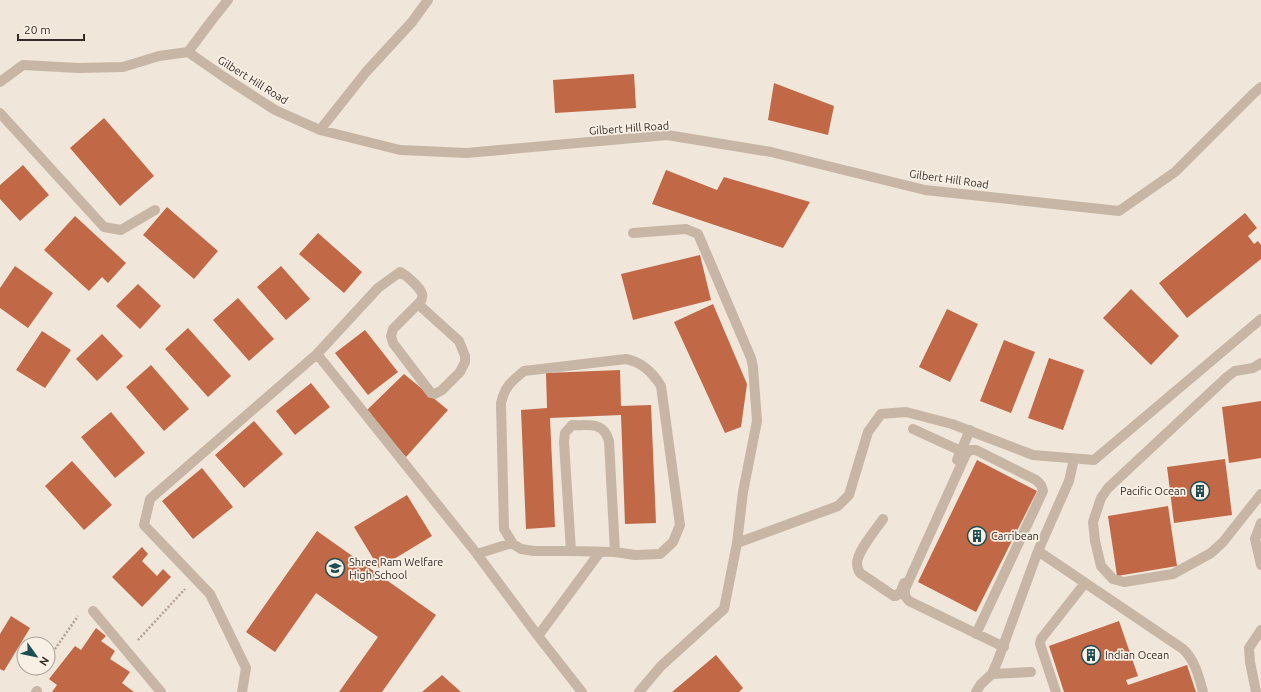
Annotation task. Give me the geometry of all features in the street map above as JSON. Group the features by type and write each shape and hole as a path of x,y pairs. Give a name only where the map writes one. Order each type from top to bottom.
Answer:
{"street":[{"path":"0,82 23,65 78,68 123,67 159,56 188,52 228,0"},
{"path":"320,130 366,72 412,22 428,0"},
{"name":"Gilbert Hill Road","path":"188,52 275,110 320,130 400,150 467,153 667,135 771,152 926,190 1119,211 1175,172 1261,87"},
{"path":"0,112 104,227 121,230 155,210"},
{"path":"634,233 686,229 698,234 751,358 757,421 743,492 737,542 724,609 661,666 639,692"},
{"path":"242,692 246,668 210,594 144,525 150,499 317,354 378,288 400,272 407,276 422,294 421,301 418,304 393,329 391,338 393,343 431,393 435,394 442,390 460,372 465,362 465,356 459,341 418,304"},
{"path":"737,542 838,506 849,496 868,432 881,414 906,412 952,424 1033,455 1094,460 1259,323"},
{"path":"317,354 477,554 582,692"},
{"path":"626,359 634,361 655,376 661,386 680,525 673,542 660,554 635,555 615,552 571,551 534,551 521,549 512,543 504,529 501,403 504,391 512,380 524,371 626,359"},
{"path":"1261,363 1253,368 1235,371 1227,377 1108,488 1101,498 1093,522 1095,541 1101,566 1113,579 1124,582 1173,574 1211,553 1223,542 1261,494"},
{"path":"571,551 564,442 565,433 572,425 596,426 603,429 607,434 609,441 615,552"},
{"path":"913,429 961,451"},
{"path":"883,519 862,550 857,564 860,573 896,596 900,591 970,430"},
{"path":"976,634 1043,491 1041,485 1036,480 976,450 970,450 966,454 905,589 905,596 910,601 976,634 1004,647"},
{"path":"976,692 981,684 992,674 1004,647 1038,551 1069,482 1074,459"},
{"path":"1261,523 1255,539 1261,565"},
{"path":"477,554 512,543"},
{"path":"1038,551 1183,649 1190,655 1203,692"},
{"path":"538,636 600,552"},
{"path":"1056,692 1040,644 1041,639 1085,583"},
{"path":"92,611 161,692"},
{"path":"1256,692 1250,662 1249,648 1261,630"},
{"path":"992,674 1032,672"}],"path":[{"path":"128,652 195,578"},
{"path":"56,647 81,611 87,608 92,611"}],"building":[{"path":"634,74 636,108 555,113 553,80"},
{"path":"774,83 834,106 828,135 768,120"},
{"path":"104,118 154,176 120,206 70,148"},
{"path":"23,165 49,195 20,221 0,199 0,185"},
{"path":"666,170 717,190 724,177 810,202 783,248 652,204"},
{"path":"167,207 218,251 194,279 143,235"},
{"path":"1245,213 1257,228 1248,236 1254,244 1258,241 1261,245 1261,259 1187,318 1159,283"},
{"path":"75,216 126,263 108,283 102,277 89,291 44,250"},
{"path":"318,233 362,272 344,293 299,254"},
{"path":"700,255 711,300 633,320 621,274"},
{"path":"15,266 53,293 28,328 0,308 0,288"},
{"path":"281,266 310,299 286,320 257,287"},
{"path":"138,284 161,306 140,329 116,306"},
{"path":"1131,289 1179,336 1151,365 1103,318"},
{"path":"238,298 274,339 249,361 213,320"},
{"path":"713,304 747,384 741,427 725,433 674,322"},
{"path":"947,309 978,324 950,382 919,367"},
{"path":"188,328 231,376 208,397 165,349"},
{"path":"365,330 398,372 368,395 335,353"},
{"path":"42,331 71,350 45,388 16,370"},
{"path":"102,334 123,356 97,381 76,359"},
{"path":"1004,340 1035,352 1011,413 980,401"},
{"path":"1049,358 1084,370 1063,430 1028,418"},
{"path":"151,365 189,409 164,431 126,387"},
{"path":"620,370 621,406 651,405 656,523 625,524 621,415 550,418 555,527 526,529 521,410 547,408 546,373"},
{"path":"404,374 448,410 406,457 366,411"},
{"path":"311,383 330,407 295,435 276,411"},
{"path":"1261,401 1261,458 1229,463 1222,407"},
{"path":"111,412 145,453 115,478 81,437"},
{"path":"254,421 283,454 244,488 215,455"},
{"name":"Pacific Ocean","path":"1225,459 1232,515 1174,523 1167,467"},
{"name":"Carribean","path":"977,460 1037,491 976,612 918,582"},
{"path":"72,461 112,505 84,530 45,486"},
{"path":"202,468 233,507 193,539 162,501"},
{"path":"407,495 432,536 379,568 354,527"},
{"path":"1168,506 1177,566 1117,576 1108,516"},
{"path":"317,531 436,615 382,692 339,692 378,637 316,593 275,652 246,632"},
{"path":"142,547 148,554 142,561 157,576 163,569 171,577 142,607 112,577"},
{"path":"11,616 30,628 25,636 16,636 16,651 4,671 0,669 0,634"},
{"name":"Indian Ocean","path":"1119,621 1138,676 1126,680 1128,685 1187,665 1196,692 1064,692 1049,646"},
{"path":"96,628 106,636 101,641 115,651 110,659 130,672 122,683 134,692 52,692 57,685 49,679 51,676 56,676 56,670 75,646 81,650"},
{"path":"716,655 743,688 739,692 672,692"},
{"path":"442,675 461,692 422,692"}],"place":[{"name":"Pacific Ocean","path":"1200,491"},
{"name":"Carribean","path":"977,536"},
{"name":"Shree Ram Welfare High School","path":"335,568"},
{"name":"Indian Ocean","path":"1091,655"}]}
